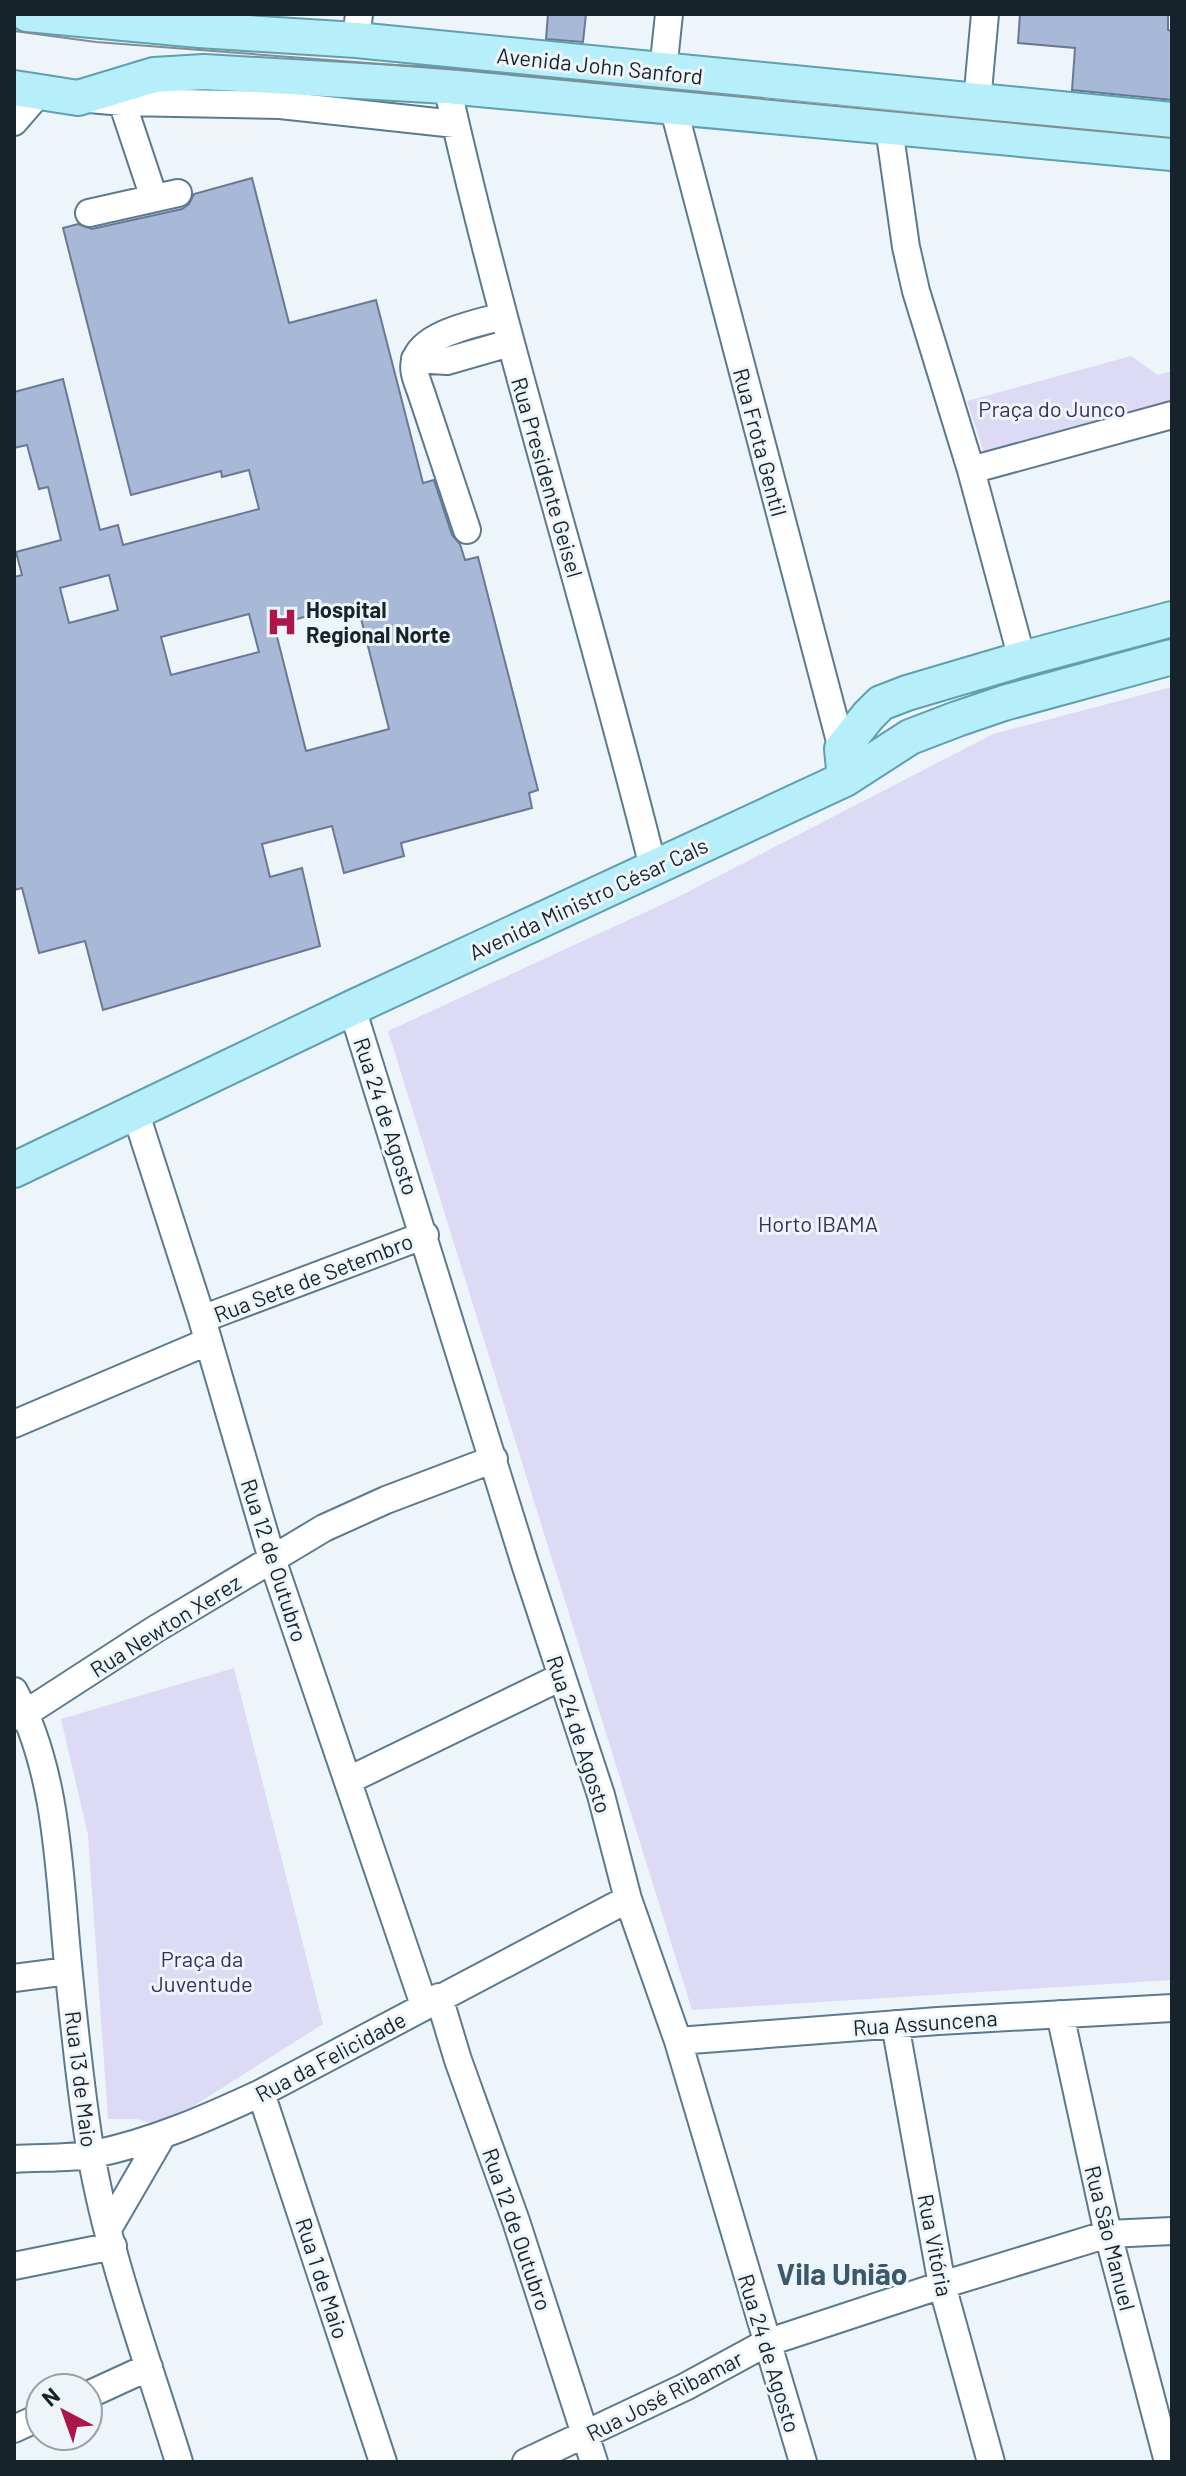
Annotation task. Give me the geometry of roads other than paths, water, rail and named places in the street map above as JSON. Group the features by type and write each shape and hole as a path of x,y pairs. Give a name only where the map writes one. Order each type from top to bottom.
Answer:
{"main road":[{"name":"Avenida John Sanford","path":"27,14 199,30 358,27 663,71 1172,120"},
{"name":"Avenida John Sanford","path":"27,90 78,98 106,91 130,80 178,72 447,86 1172,153"},
{"name":"Avenida Ministro César Cals","path":"844,764 868,716 881,703 1022,659 1172,619"},
{"name":"Avenida Ministro César Cals","path":"14,1170 653,867 844,764 1004,703 1172,657"}],"street":[{"path":"663,71 669,14"},
{"path":"977,102 985,14"},
{"name":"Rua Presidente Geisel","path":"447,86 510,343 618,729 653,867"},
{"path":"14,122 27,90"},
{"path":"78,98 122,102 280,105 455,124"},
{"path":"89,213 166,195 122,102"},
{"name":"Rua Frota Gentil","path":"673,106 844,764"},
{"path":"889,128 904,234 916,291 971,470 1022,659"},
{"path":"467,530 415,371 415,359 426,346 450,331 503,316"},
{"path":"415,359 447,361 510,343"},
{"path":"971,470 1172,415"},
{"name":"Rua 24 de Agosto","path":"352,1008 561,1677 601,1795 628,1899 678,2041 803,2462"},
{"name":"Rua 12 de Outubro","path":"135,1111 205,1330 272,1559 594,2462"},
{"name":"Rua Sete de Setembro","path":"14,1424 205,1330 425,1235"},
{"name":"Rua Newton Xerez","path":"18,1707 324,1528 386,1500 494,1459"},
{"path":"349,1780 561,1677"},
{"name":"Rua 13 de Maio","path":"18,1707 41,1751 66,1914 68,1971 91,2154 110,2237 179,2462"},
{"name":"Rua da Felicidade","path":"14,2159 91,2154 162,2136 261,2093 628,1899"},
{"path":"14,1978 68,1971"},
{"name":"Rua Assuncena","path":"678,2041 895,2024 1172,2008"},
{"name":"Rua São Manuel","path":"1060,2014 1108,2234 1168,2462"},
{"name":"Rua Vitória","path":"895,2024 942,2285 991,2462"},
{"name":"Rua 1 de Maio","path":"261,2093 383,2462"},
{"path":"14,2266 110,2237 162,2136"},
{"name":"Rua José Ribamar","path":"526,2462 685,2387 766,2343 1108,2234 1172,2231"},
{"path":"104,2388 149,2367"}],"tram line":[{"path":"14,31 96,42 459,70 1172,138"}],"place":[{"name":"Hospital Regional Norte","path":"282,622"}],"district":[{"name":"Vila União","path":"842,2273"}],"park label":[{"name":"Praça do Junco","path":"1052,408"},
{"name":"Horto IBAMA","path":"818,1223"},
{"name":"Praça da Juventude","path":"202,1970"}]}
